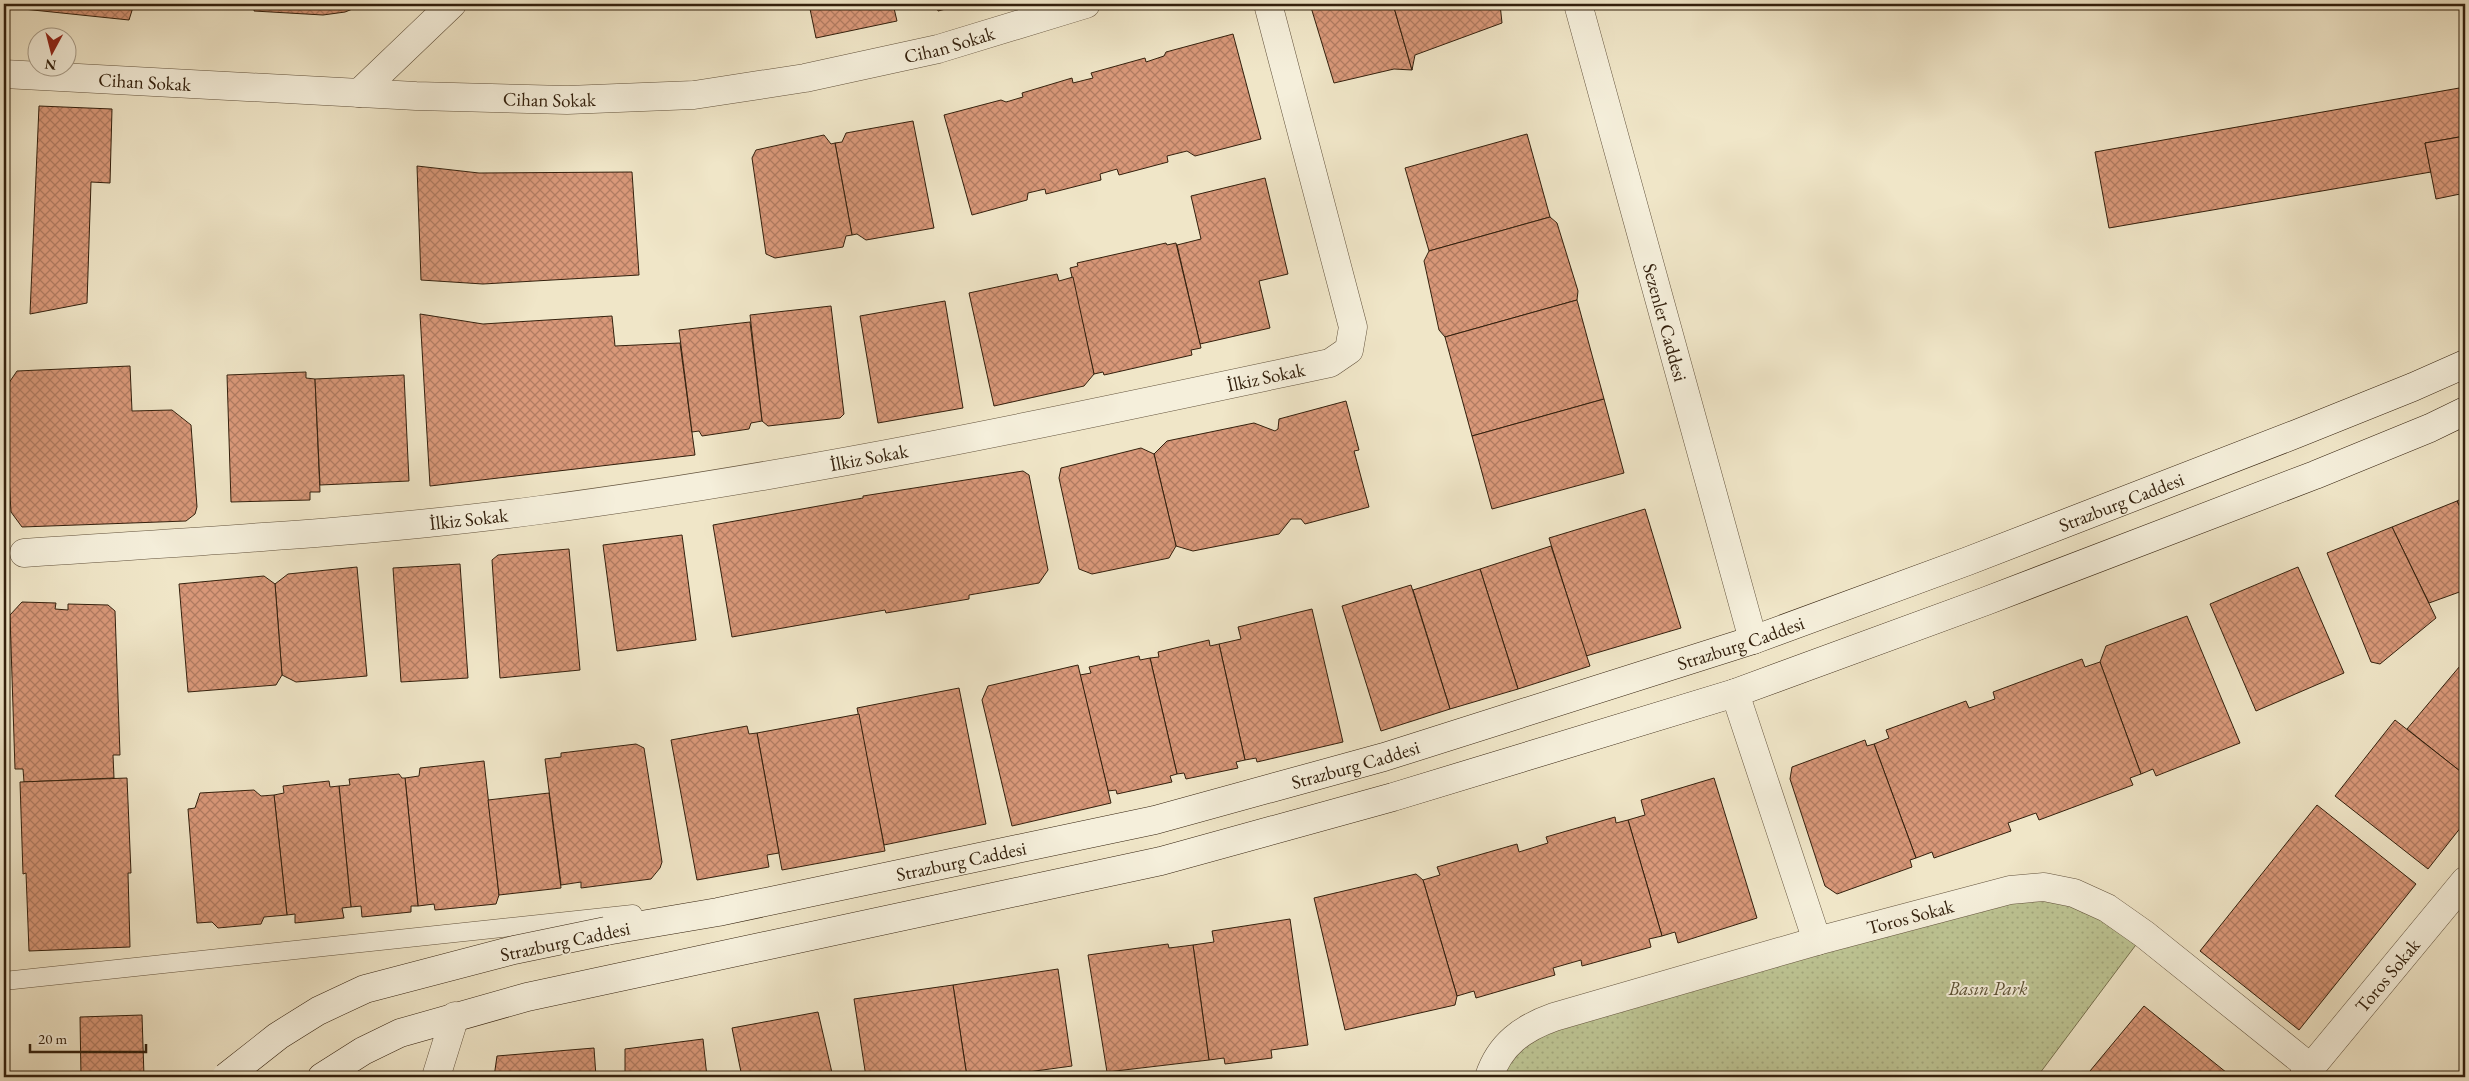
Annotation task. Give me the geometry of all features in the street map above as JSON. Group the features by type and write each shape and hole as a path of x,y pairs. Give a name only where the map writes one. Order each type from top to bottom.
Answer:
{"street":[{"path":"359,93 452,4"},
{"name":"Cihan Sokak","path":"4,74 359,93 567,100 694,95 804,78 938,49 1086,4"},
{"name":"İlkiz Sokak","path":"24,554 362,529 538,511 705,486 1034,427 1330,363 1349,350 1353,327 1268,4"},
{"name":"Sezenler Caddesi","path":"1578,4 1753,640"},
{"name":"Strazburg Caddesi","path":"226,1077 278,1036 318,1011 365,989 514,950 606,931 718,912 1155,820 1384,757 1753,640 1968,561 2413,388 2465,364"},
{"path":"322,1077 363,1051 400,1033 455,1016 527,997 1161,861 1402,794 1735,694 1986,602 2315,475 2430,428 2465,411"},
{"path":"1735,694 1817,941"},
{"name":"Toros Sokak","path":"1489,1077 1502,1051 1514,1037 1532,1025 1817,941 2010,890 2044,887 2074,893 2107,908 2144,934 2307,1073 2465,881"},
{"path":"436,1077 455,1016"}],"lane":[{"path":"4,982 609,916 661,912 718,912"}],"green space":[{"name":"Basın Park","path":"2044,887 2144,934 2037,1077 1489,1077 1514,1037"}],"building":[{"path":"4,4 134,4 129,20 4,7"},
{"path":"255,4 365,4 345,12 323,15 254,11"},
{"path":"809,4 893,4 897,21 816,38"},
{"path":"936,4 965,4 938,11"},
{"path":"1310,4 1393,4 1412,70 1394,69 1334,83"},
{"path":"1393,4 1500,4 1502,23 1415,55 1412,70"},
{"path":"1233,34 1261,139 1195,156 1187,151 1167,156 1168,162 1119,175 1117,169 1100,174 1101,180 1046,194 1045,189 1028,193 1027,200 972,215 944,115 1001,100 1006,102 1023,97 1022,93 1072,78 1073,83 1093,78 1091,73 1145,58 1146,62 1164,56 1166,52"},
{"path":"2465,87 2465,136 2425,143 2431,172 2109,228 2095,152"},
{"path":"39,106 112,109 110,183 91,182 87,303 30,314"},
{"path":"913,121 934,228 866,240 857,234 852,235 835,143 842,142 846,133"},
{"path":"1527,134 1550,217 1429,251 1405,168"},
{"path":"824,135 831,144 835,143 852,235 846,236 843,247 775,258 766,254 752,158 756,150"},
{"path":"2465,136 2465,193 2436,199 2425,143"},
{"path":"417,166 479,173 632,172 639,275 483,284 421,280"},
{"path":"1265,178 1288,274 1259,281 1270,328 1200,344 1177,245 1201,239 1191,196"},
{"path":"1550,217 1557,223 1578,291 1577,300 1445,337 1439,330 1424,261 1429,251"},
{"path":"1166,243 1167,245 1176,243 1201,348 1191,350 1192,355 1104,375 1103,372 1094,374 1070,268 1078,266 1077,263"},
{"path":"1057,274 1059,281 1073,277 1094,374 1084,386 994,406 969,293"},
{"path":"1577,300 1604,399 1472,436 1445,337"},
{"path":"945,301 963,408 878,423 860,316"},
{"path":"831,306 844,414 840,418 768,426 762,421 750,315"},
{"path":"420,314 483,324 612,316 615,346 680,343 695,455 430,486"},
{"path":"750,322 762,421 751,423 749,429 702,436 699,431 692,432 679,330"},
{"path":"130,366 132,411 172,410 191,425 197,507 195,514 186,521 22,527 11,512 4,390 17,371"},
{"path":"306,372 306,378 315,379 320,492 310,492 310,500 231,502 227,375"},
{"path":"404,375 409,481 320,485 315,379"},
{"path":"1604,399 1624,473 1492,509 1472,436"},
{"path":"1346,401 1359,450 1354,451 1369,507 1305,524 1301,519 1291,519 1279,534 1193,551 1176,546 1154,454 1167,441 1254,423 1275,431 1278,429 1279,419"},
{"path":"1141,448 1154,454 1176,546 1169,558 1092,574 1079,569 1059,478 1061,468"},
{"path":"1023,471 1029,475 1048,570 1039,583 969,595 969,599 886,613 885,610 732,637 713,525 863,498 863,496"},
{"path":"2465,497 2465,518 2457,501"},
{"path":"2457,501 2465,518 2465,590 2429,603 2392,527"},
{"path":"1645,509 1681,628 1586,656 1549,538"},
{"path":"2392,527 2436,618 2380,664 2371,662 2327,553"},
{"path":"682,535 696,640 617,651 603,545"},
{"path":"1551,546 1590,666 1518,689 1480,569"},
{"path":"569,549 580,670 500,678 492,560 498,555"},
{"path":"460,564 468,678 401,682 393,568"},
{"path":"357,567 367,676 296,682 282,675 275,584 288,574"},
{"path":"2298,567 2344,673 2256,711 2210,604"},
{"path":"1480,569 1518,689 1450,709 1413,590"},
{"path":"264,576 275,584 282,675 276,685 188,692 179,584"},
{"path":"1411,585 1450,709 1381,731 1342,606"},
{"path":"22,602 56,603 55,609 68,610 68,604 108,605 115,611 120,755 113,755 114,778 24,782 23,769 15,769 10,615"},
{"path":"1312,609 1343,742 1257,762 1256,758 1245,760 1219,644 1241,639 1238,627"},
{"path":"2187,616 2240,743 2156,776 2153,769 2141,774 2100,662 2106,646"},
{"path":"1209,640 1210,646 1219,644 1245,760 1236,762 1238,768 1186,779 1184,773 1177,774 1150,658 1159,657 1158,652"},
{"path":"1139,656 1140,660 1150,658 1177,774 1170,776 1172,782 1117,794 1116,790 1108,791 1080,675 1091,673 1089,667"},
{"path":"2082,659 2085,667 2100,662 2141,774 2130,778 2133,785 2039,820 2036,813 2008,823 2011,831 1934,858 1932,852 1916,858 1874,744 1889,738 1886,730 1966,701 1969,708 1995,699 1993,692"},
{"path":"2465,660 2465,775 2407,729"},
{"path":"1078,665 1111,803 1012,826 982,700 988,686"},
{"path":"959,688 986,824 884,845 857,708"},
{"path":"859,714 885,851 782,870 757,733"},
{"path":"2395,720 2465,775 2465,822 2428,869 2335,796"},
{"path":"747,726 749,734 757,733 779,853 767,855 769,867 697,880 671,740"},
{"path":"1865,740 1867,746 1874,744 1916,858 1910,860 1912,867 1837,894 1825,886 1790,779 1792,767"},
{"path":"636,744 644,748 662,862 660,868 651,879 581,888 581,882 561,885 545,759 561,757 561,753"},
{"path":"484,761 499,895 496,904 435,910 434,904 418,906 405,778 419,776 420,768"},
{"path":"399,774 402,778 405,778 418,906 411,906 411,912 362,917 361,906 351,907 339,786 350,785 349,779"},
{"path":"127,778 131,873 128,873 130,947 29,951 26,873 23,874 20,782"},
{"path":"1714,778 1757,918 1678,943 1675,932 1662,936 1628,820 1645,815 1641,800"},
{"path":"329,781 330,787 339,786 351,907 342,908 344,918 295,923 295,914 287,915 274,795 284,793 283,786"},
{"path":"254,790 261,796 274,795 287,915 264,917 261,924 218,928 212,922 197,923 188,809 195,808 200,793"},
{"path":"549,793 561,888 499,895 488,800"},
{"path":"2317,805 2416,884 2299,1030 2200,951"},
{"path":"1615,817 1616,823 1628,820 1662,936 1649,939 1651,947 1582,966 1581,960 1553,968 1555,975 1476,998 1474,991 1457,996 1423,880 1440,875 1437,867 1517,844 1519,852 1548,843 1546,837"},
{"path":"1416,874 1423,880 1457,996 1455,1005 1345,1030 1314,898"},
{"path":"1290,919 1308,1045 1271,1050 1272,1058 1225,1064 1224,1058 1209,1060 1193,945 1214,942 1212,931"},
{"path":"1168,944 1169,948 1193,945 1209,1060 1107,1072 1088,955"},
{"path":"1058,969 1072,1066 991,1077 967,1077 953,985"},
{"path":"953,985 967,1077 866,1077 854,999"},
{"path":"2144,1006 2232,1077 2085,1077"},
{"path":"818,1012 833,1077 742,1077 732,1028"},
{"path":"142,1015 144,1077 81,1077 80,1017"},
{"path":"703,1039 707,1077 625,1077 625,1049"},
{"path":"594,1048 596,1077 494,1077 497,1056"}]}
